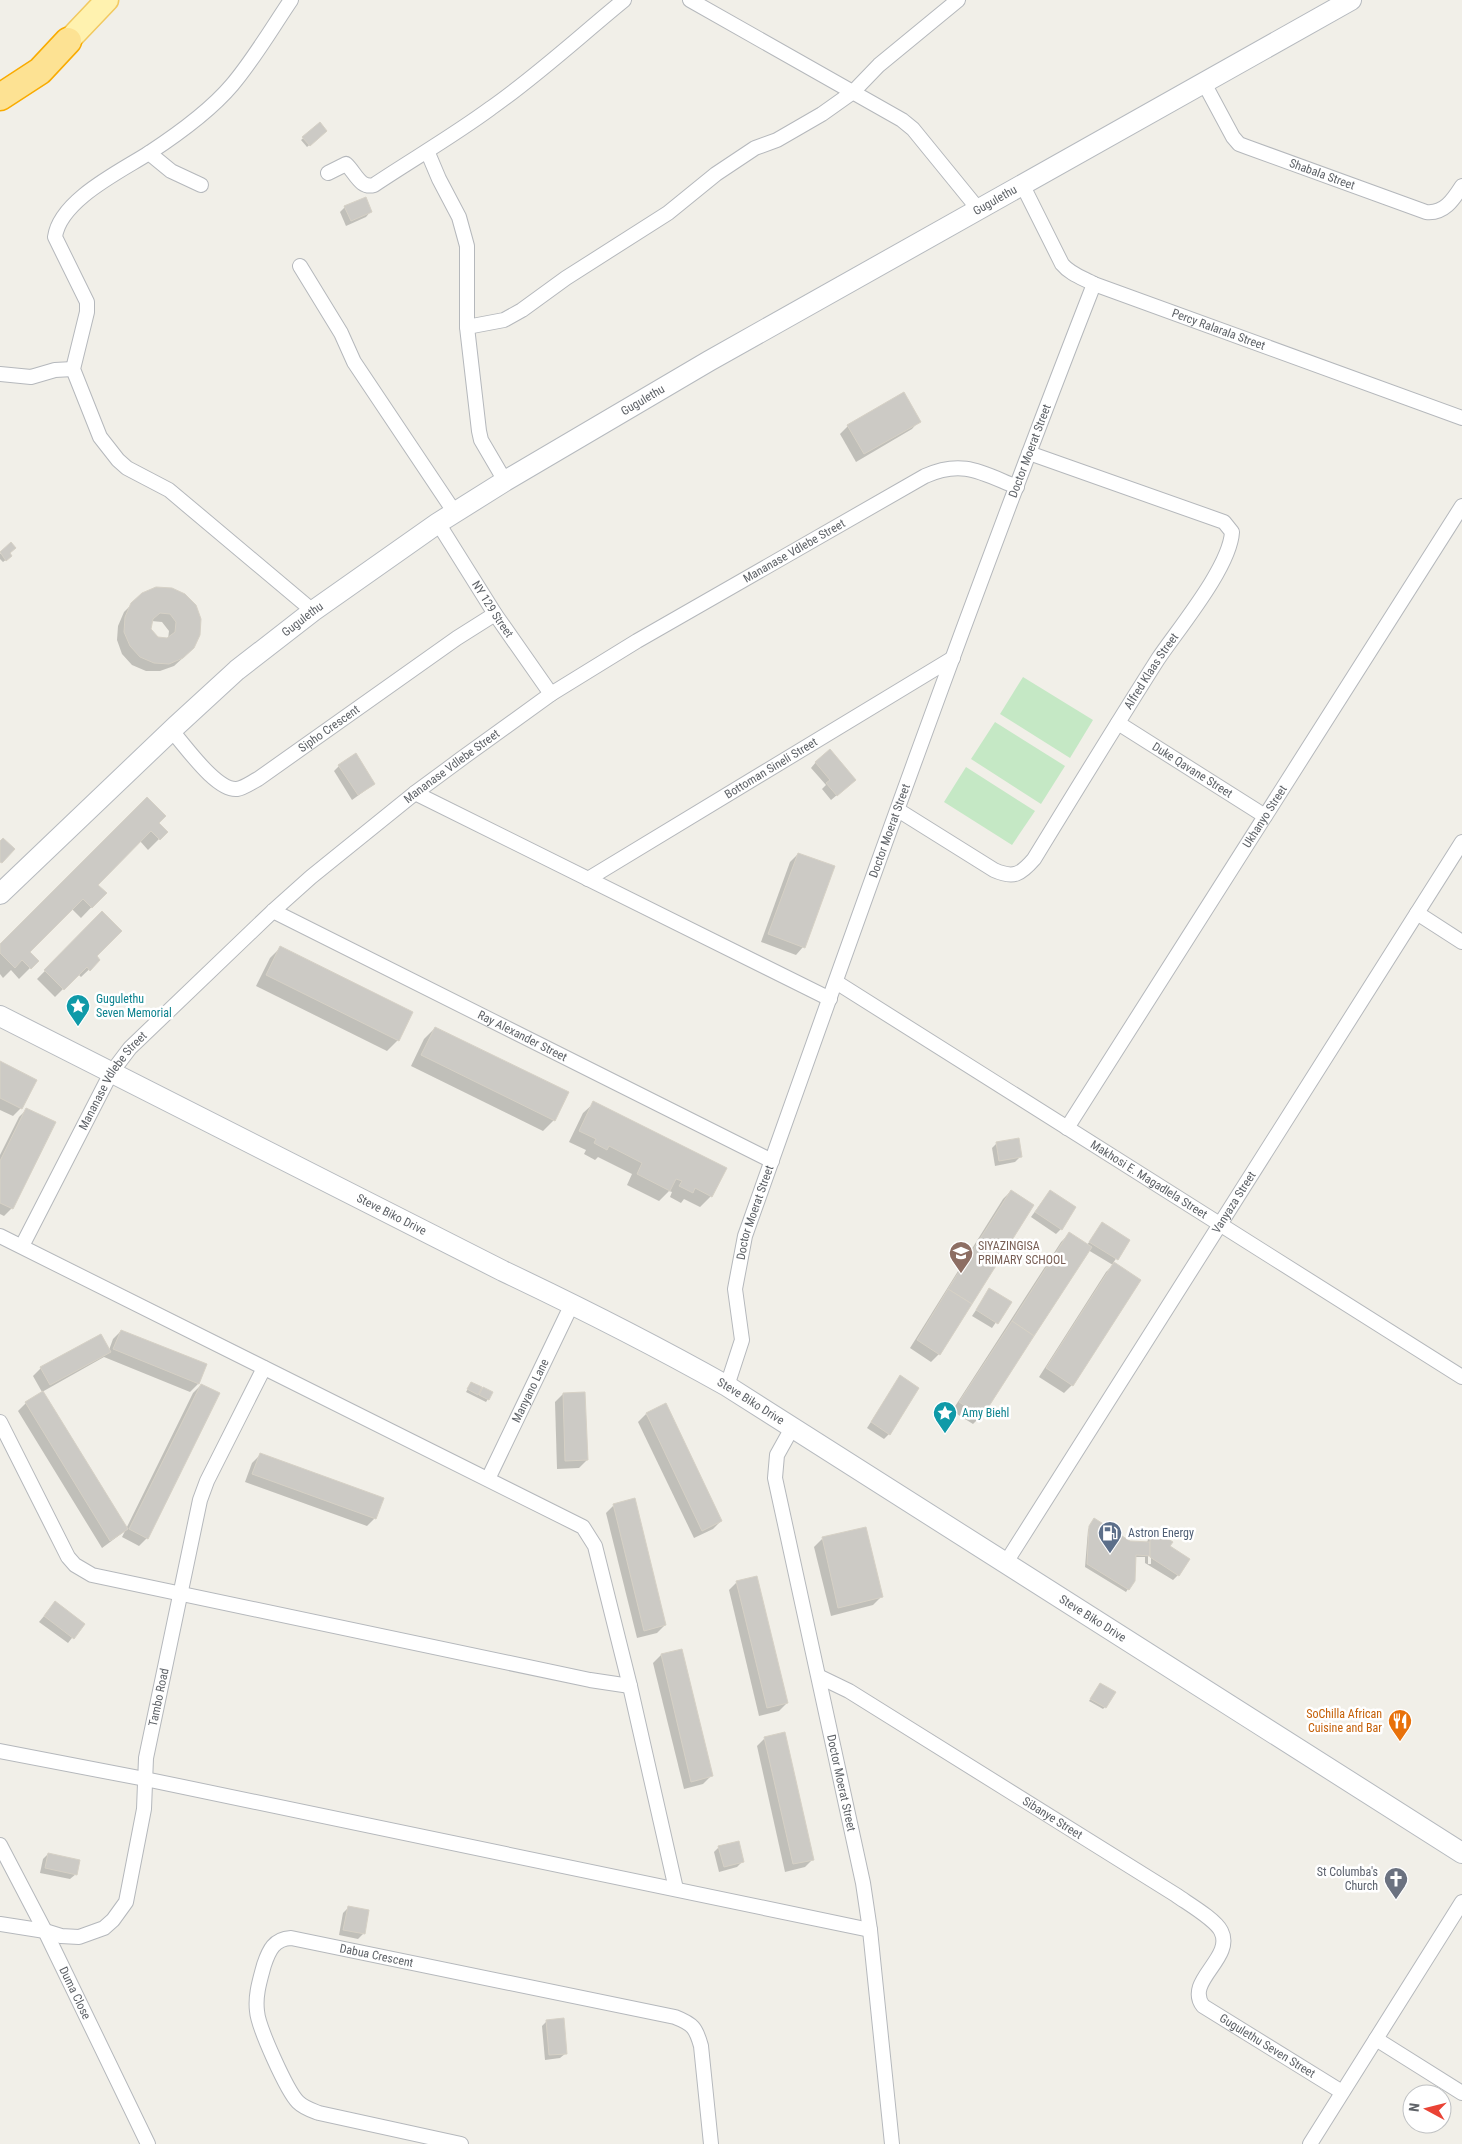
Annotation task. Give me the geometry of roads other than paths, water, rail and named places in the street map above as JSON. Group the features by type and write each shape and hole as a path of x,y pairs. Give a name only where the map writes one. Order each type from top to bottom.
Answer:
{"highway":[{"path":"0,76 31,63 68,42"},
{"path":"0,97 40,71 68,42"}],"main road":[{"path":"68,42 107,0"},
{"name":"Gugulethu","path":"0,894 171,730 238,670 313,611 447,518 505,481 726,352 1350,0"},
{"name":"Steve Biko Drive","path":"0,1016 503,1271 572,1304 672,1355 727,1386 1005,1564 1460,1846"}],"street":[{"path":"291,0 228,89 177,133 149,153 122,168 85,196 64,214 56,230 55,237 87,302 88,312 73,369 100,437 118,460 127,468 169,490 313,611"},
{"path":"328,173 346,164 363,184 371,186 411,160 428,152 509,95 624,0"},
{"path":"690,0 814,72 885,110 912,129 979,210"},
{"path":"467,327 504,320 522,310 566,278 668,213 716,174 755,148 776,140 815,118 853,92 879,65 958,0"},
{"name":"Shabala Street","path":"1204,83 1230,132 1243,146 1426,212 1440,211 1447,206 1462,186"},
{"path":"428,152 464,231 467,246 467,327 478,431 481,440 505,481"},
{"path":"149,153 166,168 200,185"},
{"name":"Percy Ralarala Street","path":"1022,184 1062,264 1066,269 1094,284 1462,418"},
{"name":"NY 129 Street","path":"300,266 341,334 354,362 447,518 495,614 551,694"},
{"name":"Doctor Moerat Street","path":"727,1386 742,1340 735,1289 745,1236 953,658 1094,284"},
{"path":"0,374 31,377 55,370 73,369"},
{"name":"Alfred Klaas Street","path":"898,810 994,870 1005,875 1015,874 1024,870 1034,859 1167,645 1219,570 1228,550 1232,532 1224,522 1029,453"},
{"name":"Mananase Vdlebe Street","path":"22,1246 111,1073 143,1035 311,877 415,793 551,694 637,641 925,476 940,469 964,468 1017,487"},
{"name":"Ukhanyo Street","path":"1068,1128 1462,506"},
{"name":"Sipho Crescent","path":"171,730 215,780 228,788 241,788 258,779 457,638 495,614"},
{"name":"Bottoman Sineli Street","path":"588,879 953,658"},
{"name":"Duke Qavane Street","path":"1118,723 1265,816"},
{"path":"415,793 830,999"},
{"name":"Vanyaza Street","path":"1005,1564 1462,842"},
{"name":"Ray Alexander Street","path":"273,911 772,1161"},
{"path":"1417,913 1462,942"},
{"name":"Makhosi E. Magadlela Street","path":"836,982 1462,1377"},
{"path":"0,1236 578,1524 590,1535 595,1546 630,1686 676,1889"},
{"name":"Manyano Lane","path":"488,1479 572,1304"},
{"name":"Tambo Road","path":"0,1924 79,1937 93,1934 104,1928 113,1920 126,1902 144,1809 146,1758 200,1500 207,1481 264,1368"},
{"path":"0,1422 68,1557 75,1565 92,1575 580,1678 630,1686"},
{"name":"Doctor Moerat Street","path":"792,1428 777,1455 775,1478 820,1677 863,1883 896,2142"},
{"name":"Sibanye Street","path":"820,1677 866,1701 1176,1894 1212,1922 1221,1931 1223,1946 1200,1986 1198,1995"},
{"path":"0,1751 145,1779 870,1930"},
{"name":"Duma Close","path":"0,1845 148,2144"},
{"path":"1310,2144 1462,1902"},
{"name":"Dabua Crescent","path":"461,2144 319,2113 307,2109 297,2101 267,2045 257,2013 256,1997 261,1976 269,1952 278,1940 291,1938 391,1957 675,2017 688,2022 696,2030 701,2046 711,2144"},
{"name":"Gugulethu Seven Street","path":"1198,1995 1199,2002 1209,2010 1342,2092"},
{"path":"1376,2039 1462,2093"}],"place":[{"name":"Gugulethu Seven Memorial","path":"78,1027"},
{"name":"SIYAZINGISA PRIMARY SCHOOL","path":"961,1274"},
{"name":"Amy Biehl","path":"945,1434"},
{"name":"Astron Energy","path":"1110,1554"},
{"name":"SoChilla African Cuisine and Bar","path":"1400,1742"},
{"name":"St Columba's Church","path":"1396,1900"}]}
